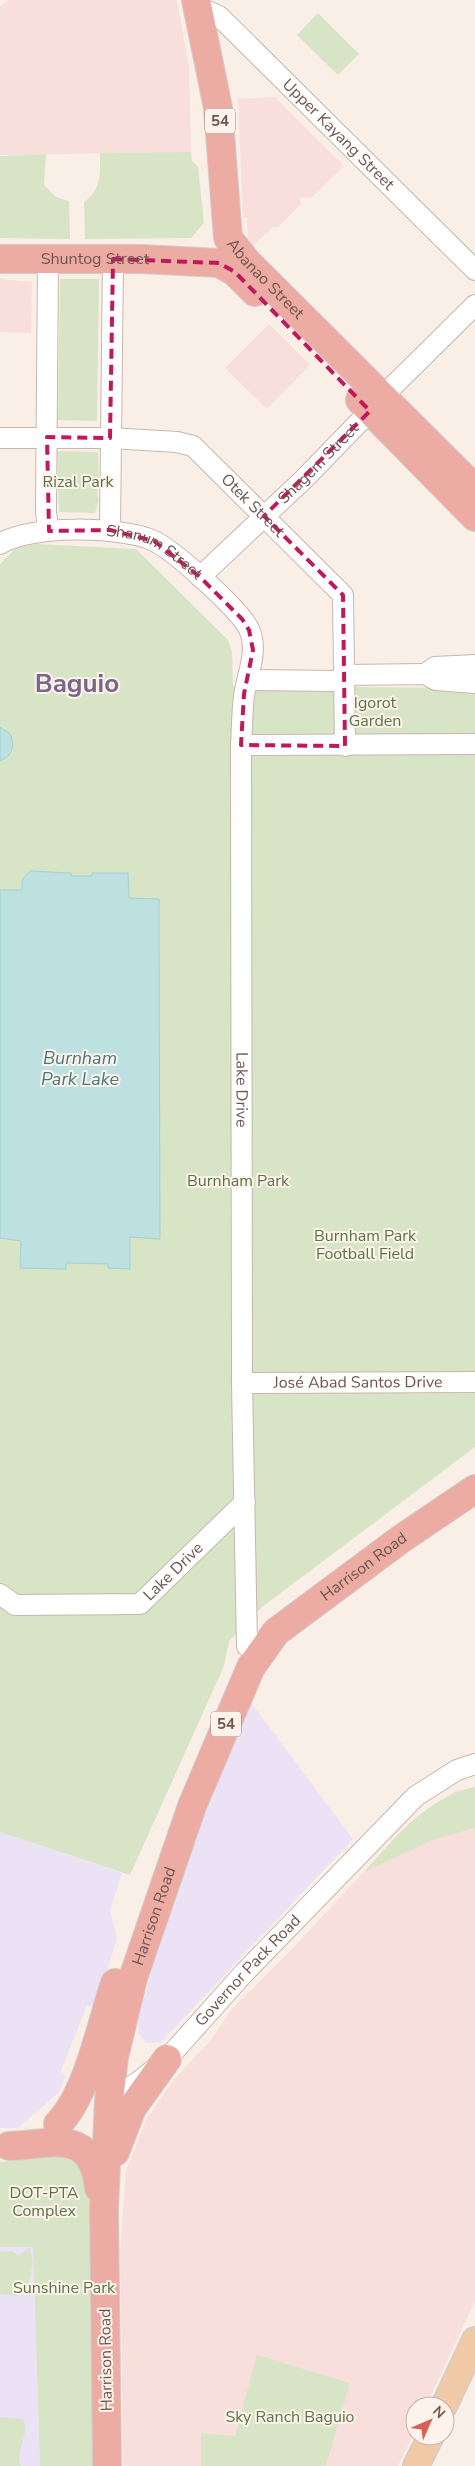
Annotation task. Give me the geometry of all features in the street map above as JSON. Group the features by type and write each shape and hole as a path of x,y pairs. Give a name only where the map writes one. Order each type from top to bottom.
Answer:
{"highway":[{"name":"Abanao Street","path":"197,3 219,116 228,238 302,329"},
{"name":"Shuntog Street","path":"191,260 215,251 228,238"},
{"name":"Shuntog Street","path":"0,259 191,260 219,263 235,272"},
{"name":"Abanao Street","path":"235,272 302,329 377,404 475,489"},
{"name":"Abanao Street","path":"377,404 475,517"},
{"name":"Harrison Road","path":"58,2124 74,2103 146,1892 238,1661 247,1646 264,1627 293,1602 475,1469"},
{"name":"Harrison Road","path":"107,2466 104,2208 122,2101 114,2056 133,1978 192,1806 251,1666 276,1632 401,1539 475,1489"},
{"path":"114,2056 125,2070 137,2074 159,2066"},
{"path":"88,2066 91,2081 95,2088 122,2101 159,2066"},
{"name":"54","path":"4,2147 58,2124 122,2101"},
{"path":"4,2147 67,2144 76,2145 86,2151 94,2161 97,2173 104,2239"}],"main road":[{"path":"449,2396 475,2340"}],"street":[{"name":"Upper Kayang Street","path":"197,3 219,16 475,270"},
{"path":"110,530 113,259"},
{"path":"48,260 46,514 49,531"},
{"name":"Shagem Street","path":"200,577 475,306"},
{"name":"Otek Street","path":"0,438 110,438 176,442 193,446 343,595 346,675 345,746"},
{"name":"Shanum Street","path":"0,544 15,536 49,531 110,530 126,532 154,540 200,577 242,619 249,630 253,650 250,674"},
{"path":"425,674 435,667 475,665"},
{"path":"250,674 336,668 346,675 425,674 436,680 475,683"},
{"name":"Lake Drive","path":"247,1646 242,1383 241,745 244,694 250,674"},
{"path":"241,745 475,744"},
{"name":"José Abad Santos Drive","path":"242,1383 475,1382"},
{"name":"Lake Drive","path":"0,1594 16,1605 140,1604 245,1502"},
{"name":"Governor Pack Road","path":"159,2066 244,1973 416,1796 457,1770 475,1764"}],"highlighted area":[{"path":"113,259 219,263 235,272 370,411 264,516 343,595 345,746 241,745 244,694 253,650 249,630 242,619 200,577 154,541 110,530 49,531 47,437 110,438"}],"shaded area":[{"path":"8,0 177,0 189,67 191,152 0,155 0,7"},
{"path":"275,97 344,166 312,197 300,198 301,204 278,227 273,227 252,246 248,239 247,218 243,218 238,99"},
{"path":"0,279 32,282 31,333 0,332"},
{"path":"269,324 310,365 267,409 225,368"},
{"path":"244,1693 353,1839 161,2042 147,2043 138,2033 139,2017 163,1928"},
{"path":"475,1787 475,2301 431,2396 405,2396 405,2446 408,2446 398,2466 123,2466 120,2253 126,2171 146,2120 175,2078 211,2040 232,2009 296,1945 409,1823 455,1791"},
{"path":"0,1832 122,1873 110,1910 117,1939 95,2008 87,2005 60,2073 66,2076 59,2092 18,2128 0,2128"},
{"path":"0,2247 33,2247 40,2466 0,2466"}],"green space":[{"path":"318,13 359,54 338,75 297,35"},
{"path":"191,152 192,161 198,167 204,223 191,238 85,239 84,202 94,192 99,181 100,153"},
{"path":"46,154 44,185 56,197 69,201 70,239 0,238 0,156"},
{"path":"60,279 99,279 97,421 58,420"},
{"name":"Rizal Park","path":"57,451 98,452 99,481 97,496 99,499 95,513 59,512"},
{"name":"Burnham Park","path":"36,544 136,549 228,640 232,652 233,686 475,688 475,1447 262,1607 229,1641 224,1666 130,1875 0,1832 0,564 16,548"},
{"path":"475,1787 475,1828 435,1839 364,1872 413,1820 427,1809 458,1792"},
{"name":"Sunshine Park","path":"69,2156 87,2169 93,2243 97,2466 40,2466 33,2247 0,2247 0,2162"},
{"path":"30,2247 33,2263 27,2292 16,2296 0,2294 0,2252 12,2251 19,2256"},
{"name":"Sky Ranch Baguio","path":"257,2355 350,2383 326,2466 201,2466 201,2433 235,2436"},
{"path":"0,2417 23,2419 25,2430 19,2454 21,2466 0,2466"}],"water":[{"path":"0,727 10,734 13,746 10,753 0,761"},
{"name":"Burnham Park Lake","path":"30,871 71,873 71,876 92,876 92,873 128,873 129,898 159,899 160,1239 130,1237 130,1269 108,1268 108,1264 66,1263 66,1269 20,1268 21,1241 0,1238 0,890 22,890 22,880"}],"district":[{"name":"Baguio","path":"77,683"}],"park label":[{"name":"Igorot Garden","path":"375,712"},
{"name":"Burnham Park Football Field","path":"365,1245"},
{"name":"DOT-PTA Complex","path":"44,2202"}]}
